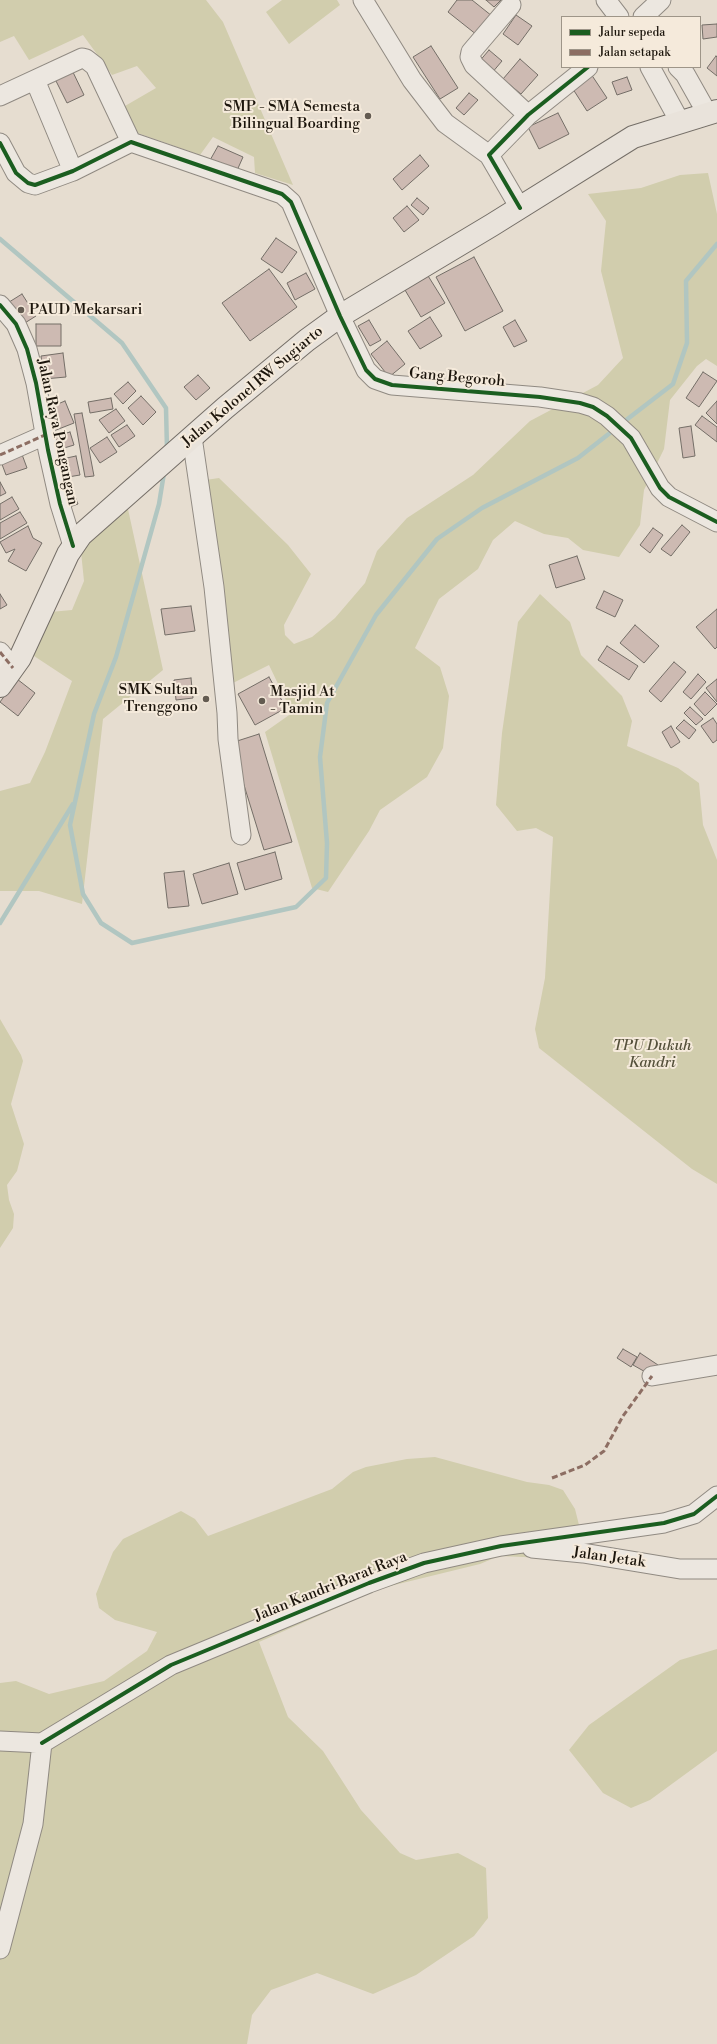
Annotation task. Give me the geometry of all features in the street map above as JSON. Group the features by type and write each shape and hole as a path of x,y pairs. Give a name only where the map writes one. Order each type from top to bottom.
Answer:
{"main road":[{"name":"Jalan Kolonel RW Sugiarto","path":"0,686 7,660 73,546 81,535 192,436 307,340 340,316 520,208 633,137 712,112"}],"street":[{"path":"363,0 412,80 445,123 489,154 520,208"},
{"path":"606,0 617,16"},
{"path":"644,16 662,0"},
{"path":"511,5 471,52 470,57 474,65 528,115"},
{"path":"0,96 82,58 91,61 131,142 73,171 44,183 35,185 28,183 16,173 0,143"},
{"path":"489,154 528,115 587,68"},
{"path":"651,68 680,122"},
{"path":"679,68 685,74 712,112"},
{"path":"35,80 73,171"},
{"name":"Gang Begoroh","path":"131,142 286,196 291,202 340,316 366,370 375,379 392,385 540,397 580,403 607,416 631,438 660,488 669,497 717,522"},
{"name":"Jalan Raya Pongangan","path":"0,306 16,324 27,349 36,383 45,435 60,504 73,546"},
{"path":"0,455 45,435"},
{"path":"192,436 214,587 227,713 228,739 241,835"},
{"path":"652,1376 717,1365"},
{"name":"Jalan Kandri Barat Raya","path":"42,1743 171,1665 369,1583 424,1563 501,1546 664,1523 694,1514 717,1496"},
{"name":"Jalan Jetak","path":"501,1546 583,1553 680,1569 717,1569"},
{"path":"0,1741 42,1743 33,1824 0,1949"}],"green space":[{"path":"0,0 206,0 223,22 293,185 255,173 254,157 213,137 200,155 132,131 125,106 156,88 137,66 112,75 83,35 29,60 14,36 0,42"},
{"path":"282,0 337,0 340,5 289,44 266,12"},
{"path":"708,173 717,214 717,366 706,359 697,366 670,400 664,449 644,490 640,525 619,557 583,550 568,538 544,534 515,521 493,540 478,569 439,599 415,648 440,667 449,696 443,748 427,777 380,810 369,831 328,892 312,888 265,732 292,713 269,665 229,685 199,481 219,478 288,545 311,574 284,625 285,635 294,644 312,637 335,618 365,583 377,551 407,518 473,475 530,421 598,385 623,358 601,271 606,221 588,194 641,188 680,175"},
{"path":"126,500 163,670 103,719 82,904 39,891 0,891 0,791 30,783 45,752 72,681 31,654 50,612 72,610 84,581 81,552"},
{"name":"TPU Dukuh Kandri","path":"540,594 570,622 581,655 622,696 632,721 627,746 678,768 699,783 703,825 717,860 717,1184 692,1169 539,1048 535,1029 545,978 553,837 536,828 517,831 496,805 502,733 518,622"},
{"path":"0,1019 23,1061 11,1104 24,1144 17,1171 7,1185 9,1200 14,1214 13,1228 0,1248"},
{"path":"435,1457 527,1482 549,1485 563,1490 575,1509 579,1525 562,1543 556,1560 547,1558 499,1556 480,1564 382,1588 259,1642 288,1717 323,1751 361,1810 400,1853 416,1860 458,1853 486,1868 488,1918 474,1936 416,1975 373,1994 317,1973 271,1990 252,2015 247,2044 0,2044 0,1683 16,1681 49,1694 104,1681 147,1651 157,1632 115,1620 99,1608 96,1594 113,1552 123,1539 181,1511 195,1519 208,1536 332,1489 353,1472 366,1467 407,1459"},
{"path":"717,1649 717,1751 650,1800 631,1808 603,1793 569,1750 589,1725 680,1660"}],"building":[{"path":"457,0 472,0 492,16 477,35 448,12"},
{"path":"486,0 501,0 494,7"},
{"path":"516,15 532,26 518,45 503,34"},
{"path":"717,24 717,37 703,39 702,25"},
{"path":"431,46 458,88 440,99 413,57"},
{"path":"489,50 502,61 491,74 478,63"},
{"path":"716,56 717,57 717,76 707,68"},
{"path":"520,59 538,75 521,94 503,79"},
{"path":"70,66 84,95 67,103 53,75"},
{"path":"591,74 607,98 587,111 571,86"},
{"path":"627,77 632,90 617,95 612,82"},
{"path":"469,93 478,100 464,115 456,108"},
{"path":"558,113 569,134 539,149 528,127"},
{"path":"218,146 243,157 235,175 209,162"},
{"path":"420,155 429,166 402,190 393,179"},
{"path":"417,198 429,208 423,215 411,205"},
{"path":"407,206 419,220 404,232 393,218"},
{"path":"276,238 297,252 282,273 261,259"},
{"path":"474,257 503,311 465,331 436,277"},
{"path":"269,269 297,307 250,341 222,303"},
{"path":"425,271 445,303 421,317 402,285"},
{"path":"306,273 315,289 295,300 287,283"},
{"name":"PAUD Mekarsari","path":"22,294 36,316 20,326 6,304"},
{"path":"430,317 442,336 420,349 408,331"},
{"path":"369,320 381,340 370,346 358,326"},
{"path":"515,320 527,341 514,347 503,327"},
{"path":"36,324 61,324 61,346 36,346"},
{"path":"387,341 405,364 389,377 371,354"},
{"path":"63,353 66,377 44,379 41,356"},
{"path":"703,372 717,381 699,407 686,398"},
{"path":"198,375 210,388 196,400 184,387"},
{"path":"128,382 136,391 123,404 114,394"},
{"path":"141,396 156,412 143,425 128,408"},
{"path":"111,398 113,409 90,413 88,402"},
{"path":"65,401 74,423 51,432 43,410"},
{"path":"717,401 717,424 706,413"},
{"path":"116,409 125,421 109,433 99,420"},
{"path":"82,413 94,476 85,477 74,414"},
{"path":"702,416 717,427 717,442 695,425"},
{"path":"127,425 135,436 119,447 111,435"},
{"path":"691,426 695,456 683,458 679,428"},
{"path":"70,432 74,445 51,452 47,439"},
{"path":"107,437 117,452 100,463 90,448"},
{"path":"20,449 27,468 6,475 0,459"},
{"path":"76,456 80,475 56,479 53,461"},
{"path":"0,482 6,493 0,496"},
{"path":"74,494 78,504 64,509 60,499"},
{"path":"12,497 19,509 0,520 0,504"},
{"path":"20,512 27,523 0,539 0,523"},
{"path":"682,525 690,532 671,556 661,549"},
{"path":"28,526 33,538 42,543 26,571 8,561 15,549 6,553 0,542"},
{"path":"653,528 663,535 650,553 640,545"},
{"path":"577,556 585,579 556,588 549,565"},
{"path":"604,591 623,600 615,617 596,608"},
{"path":"0,594 7,605 0,609"},
{"path":"191,606 195,631 165,635 161,609"},
{"path":"717,609 717,647 715,649 696,627"},
{"path":"635,625 659,646 644,663 620,643"},
{"path":"607,646 638,666 629,680 598,660"},
{"path":"674,662 686,672 661,702 649,691"},
{"path":"698,674 706,682 691,699 683,692"},
{"name":"Masjid At - Tamin","path":"269,677 286,708 255,725 238,694"},
{"path":"191,678 193,698 176,700 174,680"},
{"path":"17,679 35,693 18,716 0,702"},
{"path":"717,679 717,702 706,688"},
{"path":"705,692 717,704 705,716 694,704"},
{"path":"690,707 703,719 696,725 684,713"},
{"path":"713,718 717,724 717,740 713,743 701,726"},
{"path":"684,720 696,730 689,739 676,728"},
{"path":"671,726 680,742 671,748 662,732"},
{"path":"259,734 292,842 264,850 231,743"},
{"path":"275,852 282,879 245,890 237,863"},
{"path":"229,863 238,894 202,904 193,874"},
{"path":"184,871 189,906 168,908 164,873"},
{"path":"623,1349 637,1357 631,1367 617,1358"},
{"path":"640,1353 658,1365 649,1374 633,1365"}],"waterway":[{"path":"0,239 122,343 166,408 167,450"},
{"path":"621,424 673,384 687,343 686,281 717,244"},
{"path":"164,473 159,504 116,657 94,714 70,825 83,894 101,923 132,943 296,907 326,878 327,843 320,757 327,703 376,615 437,539 482,508 578,458 615,429"},
{"path":"0,923 73,804"}],"marked path":[{"path":"0,455 45,435"},
{"path":"0,652 13,668"},
{"path":"552,1478 585,1465 604,1451 623,1416 652,1376"}],"cycle path":[{"path":"520,208 489,155 528,115 587,68"},
{"path":"0,143 16,173 28,183 35,185 73,171 131,142 282,194 291,202 340,316 366,370 375,379 392,385 540,397 580,403 593,407 607,416 631,438 660,488 669,497 717,522"},
{"path":"0,305 16,324 27,349 36,383 48,450 60,504 73,546"},
{"path":"42,1743 171,1665 369,1583 424,1563 501,1546 664,1523 694,1514 717,1496"}],"place":[{"name":"SMP - SMA Semesta Bilingual Boarding","path":"368,116"},
{"name":"PAUD Mekarsari","path":"21,310"},
{"name":"SMK Sultan Trenggono","path":"206,699"},
{"name":"Masjid At - Tamin","path":"262,701"}]}
